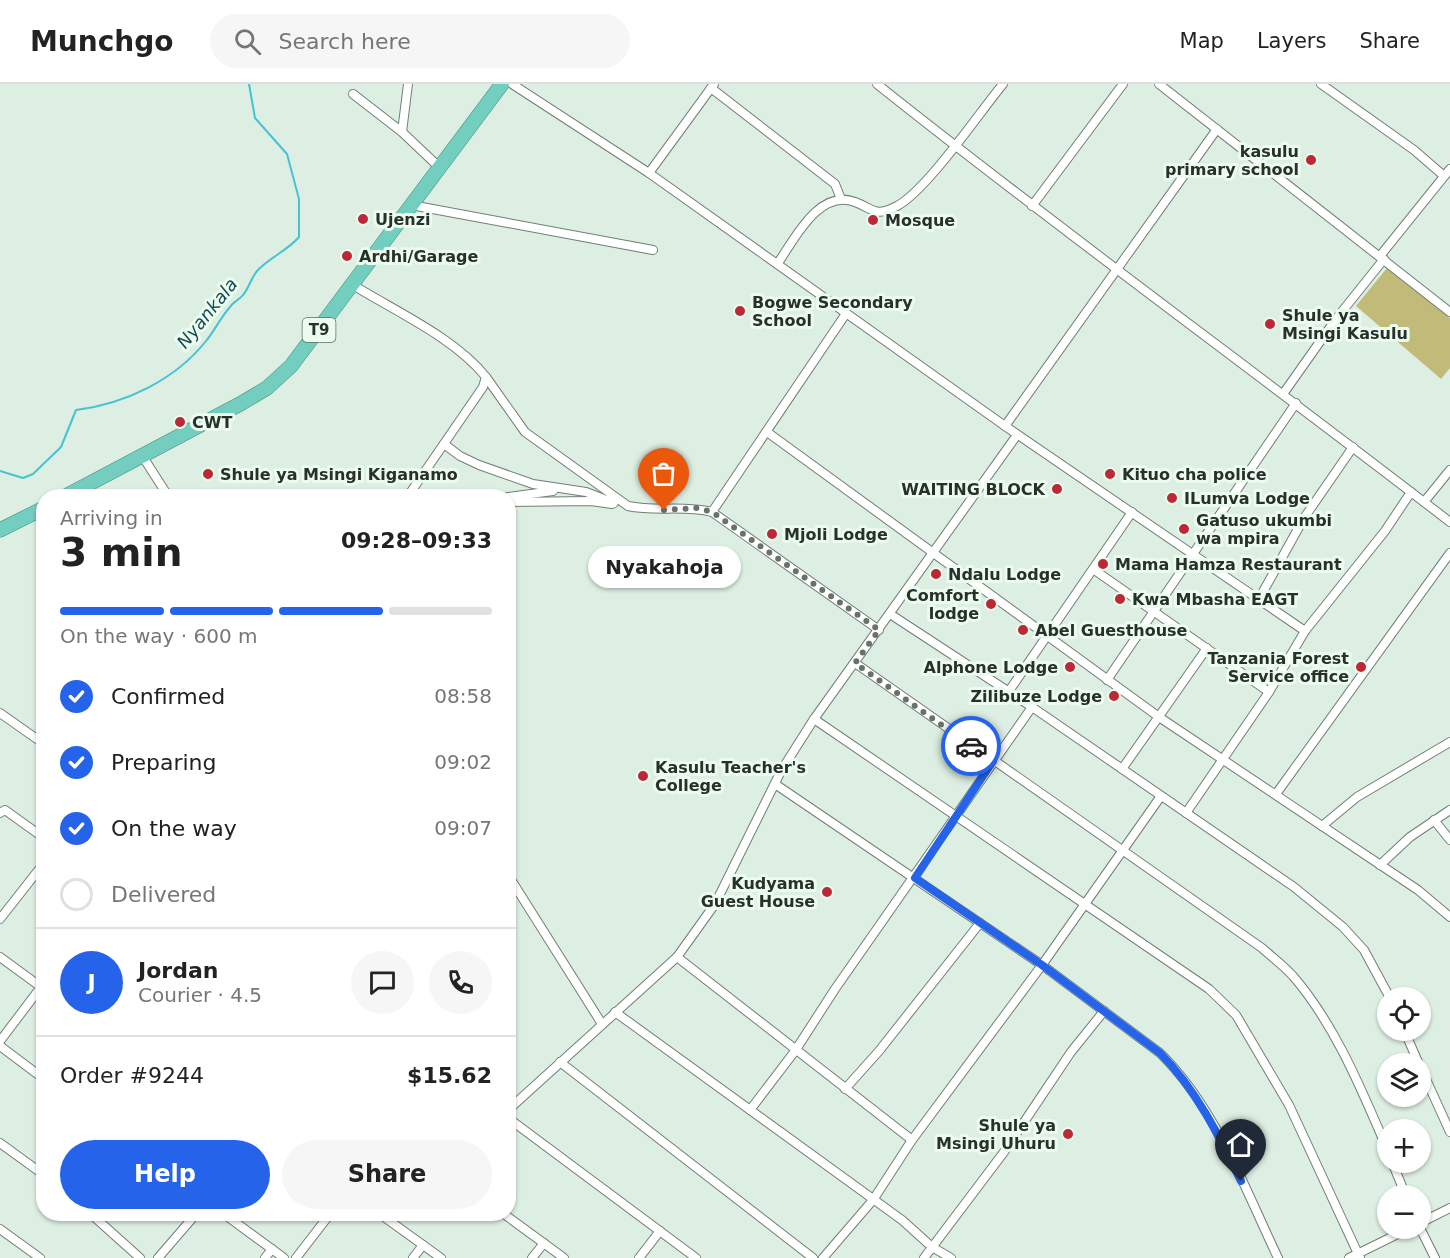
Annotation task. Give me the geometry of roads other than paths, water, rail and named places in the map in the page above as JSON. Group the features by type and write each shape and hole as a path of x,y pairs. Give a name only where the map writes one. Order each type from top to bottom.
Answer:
{"highway":[{"name":"T9","path":"80,489 143,457 267,388 291,366 502,84"},
{"path":"0,530 36,512"}],"street":[{"path":"402,132 408,84"},
{"path":"512,84 649,173 778,263 845,315 1305,631"},
{"path":"878,84 1115,270 1296,403 1450,522"},
{"path":"778,263 817,210 841,199 856,202 869,211 880,213 899,205 920,186 1003,84"},
{"path":"1032,206 1123,84"},
{"path":"1159,84 1450,312"},
{"path":"1283,394 1336,319 1447,172 1321,84"},
{"path":"649,173 712,86 835,184 841,199"},
{"path":"353,94 402,132 439,166"},
{"path":"1005,426 1217,129"},
{"path":"411,205 653,250"},
{"path":"353,285 465,355 486,377 525,432 628,506"},
{"path":"712,512 845,315"},
{"path":"413,489 483,387 486,377"},
{"path":"1107,680 1296,403"},
{"path":"767,432 1159,717 1419,890 1450,916"},
{"path":"516,1103 677,957 715,904 775,784 813,719 1017,435"},
{"path":"444,444 460,456 479,465 542,487 586,492 618,505"},
{"path":"1259,598 1304,518 1353,447"},
{"path":"143,457 164,489"},
{"path":"1424,502 1450,470"},
{"path":"516,496 561,489"},
{"path":"1186,813 1269,692 1305,631 1385,531 1411,492"},
{"path":"516,502 591,501 647,510 697,508 712,512 879,630"},
{"path":"1009,692 1132,512"},
{"path":"1276,794 1450,553"},
{"path":"1093,569 1269,692"},
{"path":"890,614 1032,706 1294,888 1342,927 1364,950 1384,987"},
{"path":"1122,769 1207,648"},
{"path":"855,663 1262,948 1293,976 1329,1029 1360,1086 1377,1125"},
{"path":"750,1110 795,1051 835,988 915,878 1032,706"},
{"path":"0,713 36,738"},
{"path":"813,719 1209,989 1236,1015 1289,1105 1355,1257 1389,1239"},
{"path":"1322,826 1357,797 1450,742"},
{"path":"775,784 1042,965 1174,1067 1207,1114 1278,1258"},
{"path":"823,1258 873,1200 912,1140 1042,965 1161,796"},
{"path":"0,813 5,810 36,832"},
{"path":"1380,865 1410,837 1450,810"},
{"path":"1434,820 1450,840"},
{"path":"0,919 36,873"},
{"path":"516,888 602,1024"},
{"path":"845,1089 879,1051 980,922"},
{"path":"0,957 36,981"},
{"path":"677,957 912,1140"},
{"path":"0,1041 36,993"},
{"path":"924,1258 1004,1152 1071,1052 1104,1011"},
{"path":"615,1012 902,1220 932,1248 951,1258"},
{"path":"0,1046 36,1073"},
{"path":"560,1062 813,1258"},
{"path":"1431,1090 1450,1132"},
{"path":"516,1124 696,1258"},
{"path":"0,1143 36,1169"},
{"path":"1431,1218 1450,1208"},
{"path":"99,1221 140,1258"},
{"path":"158,1258 190,1221"},
{"path":"237,1221 284,1258"},
{"path":"296,1258 325,1221"},
{"path":"390,1221 441,1258"},
{"path":"514,1221 564,1258"},
{"path":"0,1230 40,1258"},
{"path":"639,1258 660,1231"},
{"path":"1426,1239 1435,1258"},
{"path":"532,1258 544,1243"},
{"path":"413,1258 423,1245"},
{"path":"265,1258 272,1249"}],"waterway":[{"name":"Nyankala","path":"0,471 23,478 33,474 61,447 76,410 130,396 148,388 180,367 194,355 231,305 243,295 257,271 299,237 299,199 287,154 255,118 249,84"}],"place":[{"name":"kasulu primary school","path":"1311,160"},
{"name":"Ujenzi","path":"363,219"},
{"name":"Mosque","path":"873,220"},
{"name":"Ardhi/Garage","path":"347,256"},
{"name":"Bogwe Secondary School","path":"740,311"},
{"name":"Shule ya Msingi Kasulu","path":"1270,324"},
{"name":"CWT","path":"180,422"},
{"name":"Shule ya Msingi Kiganamo","path":"208,474"},
{"name":"Kituo cha police","path":"1110,474"},
{"name":"WAITING BLOCK","path":"1057,489"},
{"name":"ILumva Lodge","path":"1172,498"},
{"name":"Nyakahoja","path":"664,510"},
{"name":"Gatuso ukumbi wa mpira","path":"1184,529"},
{"name":"Mjoli Lodge","path":"772,534"},
{"name":"Mama Hamza Restaurant","path":"1103,564"},
{"name":"Ndalu Lodge","path":"936,574"},
{"name":"Kwa Mbasha EAGT","path":"1120,599"},
{"name":"Comfort lodge","path":"991,604"},
{"name":"Abel Guesthouse","path":"1023,630"},
{"name":"Alphone Lodge","path":"1070,667"},
{"name":"Tanzania Forest Service office","path":"1361,667"},
{"name":"Zilibuze Lodge","path":"1114,696"},
{"name":"Kasulu Teacher's College","path":"643,776"},
{"name":"Kudyama Guest House","path":"827,892"},
{"name":"Shule ya Msingi Uhuru","path":"1068,1134"}]}
